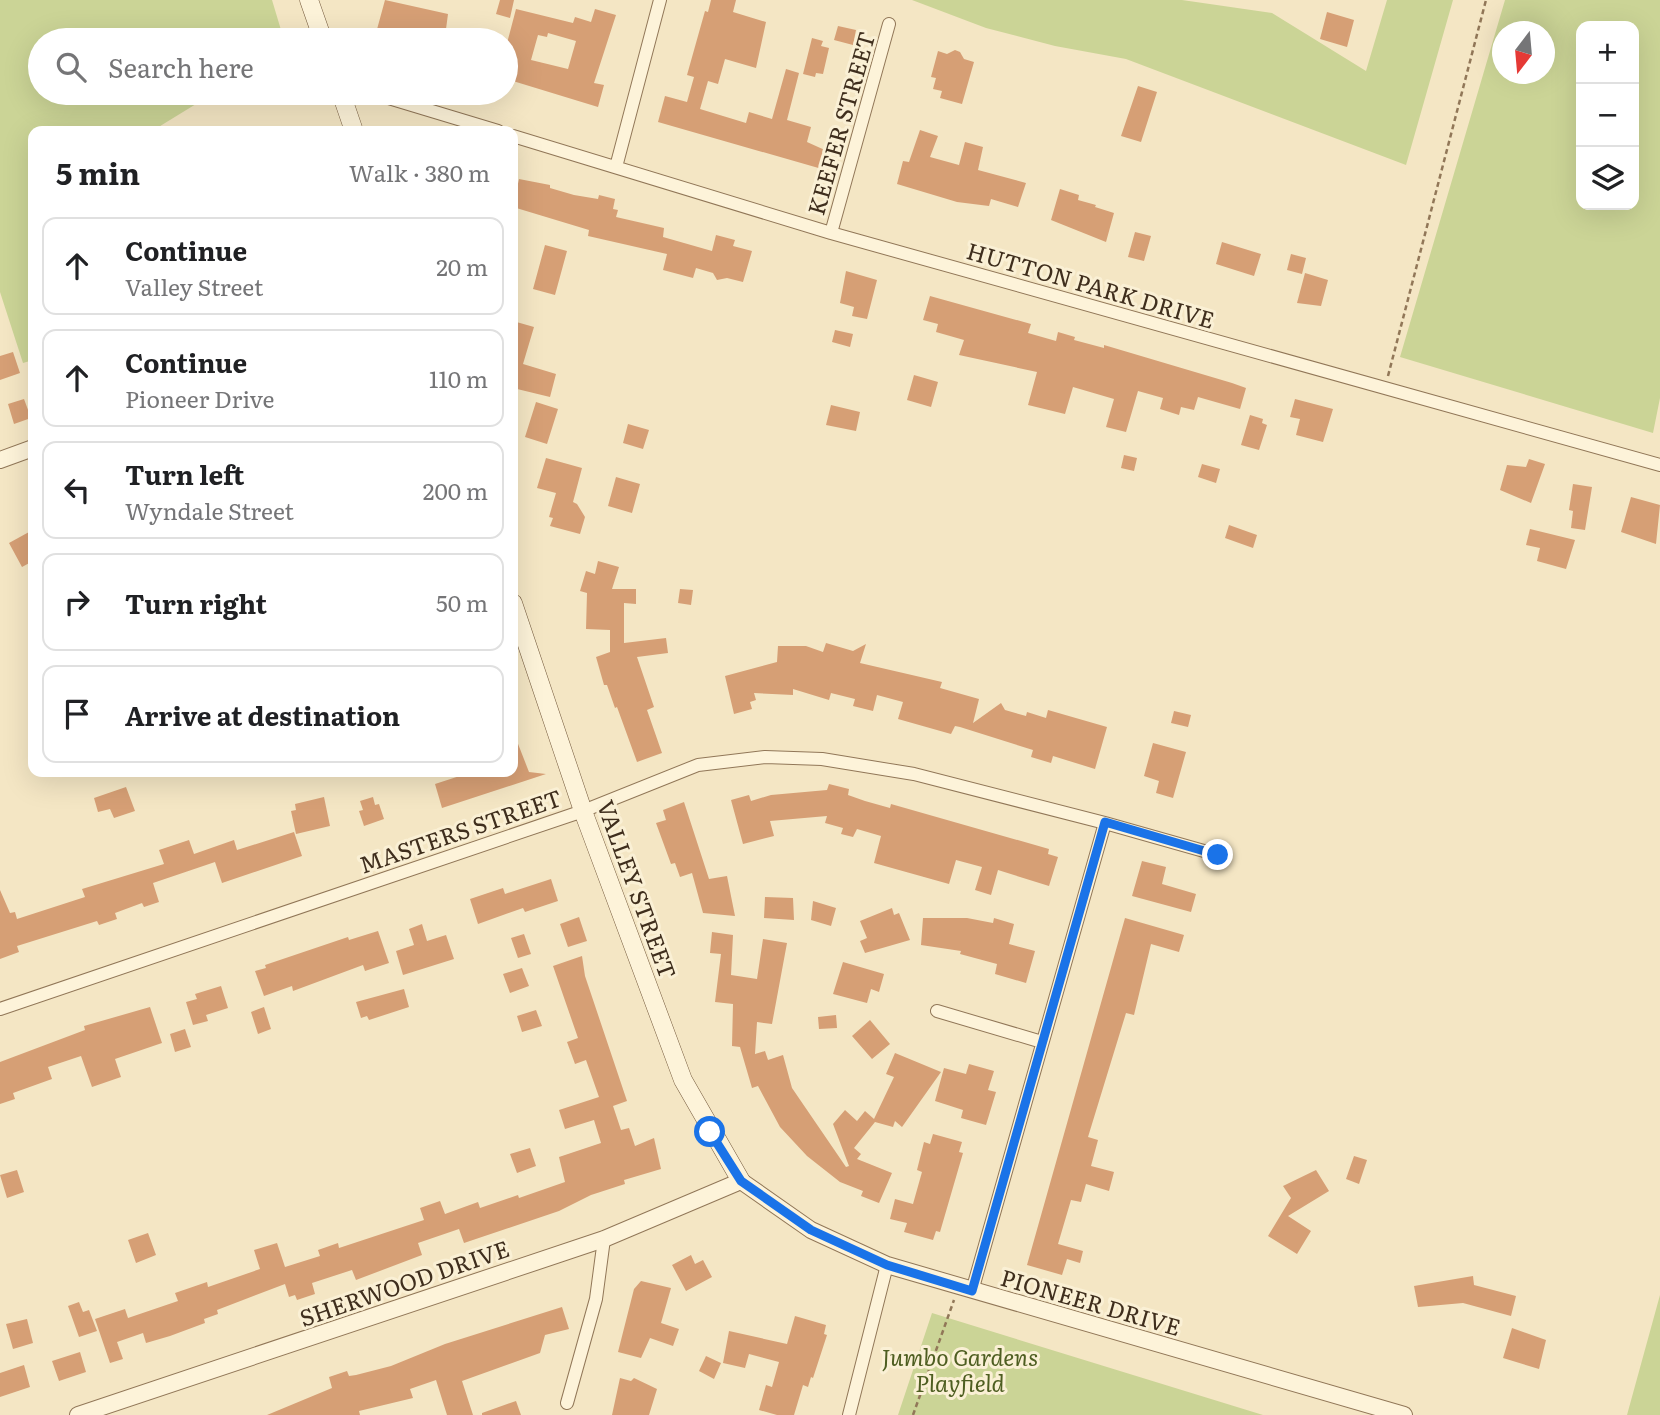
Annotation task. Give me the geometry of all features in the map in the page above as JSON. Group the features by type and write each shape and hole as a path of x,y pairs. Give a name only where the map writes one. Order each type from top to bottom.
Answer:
{"main road":[{"path":"309,0 319,28"},
{"path":"345,105 352,126"},
{"name":"VALLEY STREET","path":"518,618 583,811 682,1080 741,1181"}],"street":[{"path":"616,167 660,0"},
{"name":"KEEFER STREET","path":"831,233 889,24"},
{"path":"412,105 481,126"},
{"name":"HUTTON PARK DRIVE","path":"518,138 831,233 1660,465"},
{"path":"0,460 28,451"},
{"name":"MASTERS STREET","path":"0,1009 583,811 698,765 765,757 822,759 914,775 1105,822 1218,855"},
{"path":"965,1289 1042,1042 1105,822"},
{"path":"937,1011 1042,1042"},
{"name":"SHERWOOD DRIVE","path":"78,1415 604,1239 741,1181"},
{"name":"PIONEER DRIVE","path":"741,1181 811,1230 887,1265 1404,1415"},
{"path":"567,1403 596,1300 604,1239"},
{"path":"849,1415 887,1265"}],"path":[{"path":"1384,388 1486,0"},
{"path":"913,1415 965,1289"}],"green space":[{"path":"0,0 272,0 280,28 28,28 28,105 194,105 160,126 28,126 28,362 23,363 0,292"},
{"path":"912,0 1182,0 1272,13 1366,71 1387,0 1453,0 1406,165 1126,59 1055,46 986,28"},
{"path":"1505,0 1660,0 1660,398 1653,433 1400,357 1492,44 1492,84 1555,84 1555,21 1499,21"},
{"path":"1660,1295 1660,1415 1627,1415"},
{"name":"Jumbo Gardens Playfield","path":"932,1313 1263,1415 898,1415"}],"building":[{"path":"385,0 448,14 446,28 377,28"},
{"path":"500,0 514,0 510,18 496,14"},
{"path":"711,0 736,0 733,12 766,22 756,68 725,59 718,84 708,81 700,109 746,123 749,112 772,119 786,69 799,73 787,120 811,127 807,142 827,151 822,169 658,122 665,96 687,102 694,77 687,75 705,11 708,12"},
{"path":"516,9 573,23 575,17 591,22 595,9 616,15 594,83 604,85 598,107 518,83 518,28 511,28","holes":["548,33 576,41 568,69 531,60 538,35 547,37"]},
{"path":"1327,12 1354,20 1347,47 1320,39"},
{"path":"838,26 856,30 853,45 834,40"},
{"path":"812,38 823,41 821,46 829,48 823,74 816,73 815,77 803,74"},
{"path":"955,50 960,52 964,59 974,62 962,104 940,98 942,91 933,89 936,78 931,77 938,51 947,54"},
{"path":"1138,86 1157,92 1141,142 1121,136"},
{"path":"920,130 938,136 930,157 959,165 965,142 983,147 978,170 1026,183 1018,207 991,199 989,206 957,202 897,184 903,161 909,162"},
{"path":"519,179 550,185 550,188 574,195 598,199 599,195 615,199 613,209 618,210 616,217 664,228 663,237 712,251 716,235 735,240 733,246 752,251 743,282 727,278 717,280 713,273 696,268 693,278 663,270 667,254 588,236 589,230 518,209"},
{"path":"1060,189 1079,195 1078,200 1114,213 1106,242 1051,220"},
{"path":"1135,232 1151,236 1144,261 1128,257"},
{"path":"1222,242 1261,254 1254,276 1216,264"},
{"path":"545,245 567,251 555,295 533,289"},
{"path":"1291,254 1306,258 1302,274 1287,270"},
{"path":"846,271 877,280 867,319 852,316 854,307 840,303"},
{"path":"1305,273 1328,280 1321,306 1297,303"},
{"path":"930,296 1031,324 1028,333 1056,341 1058,332 1075,337 1074,340 1104,348 1104,345 1246,388 1240,409 1198,397 1194,410 1181,407 1179,415 1160,409 1163,398 1138,391 1126,432 1106,427 1114,399 1073,387 1065,414 1028,405 1037,372 959,355 964,340 936,332 938,324 923,320"},
{"path":"518,322 534,327 523,364 556,374 550,397 518,389"},
{"path":"835,330 853,334 850,347 832,342"},
{"path":"13,352 20,373 0,380 0,356"},
{"path":"914,375 938,382 931,407 907,400"},
{"path":"24,399 28,419 14,424 8,404"},
{"path":"1295,399 1333,409 1323,442 1296,435 1300,419 1290,417"},
{"path":"536,402 558,409 547,444 525,437"},
{"path":"831,405 860,412 856,431 826,425"},
{"path":"1250,415 1263,419 1262,423 1267,425 1259,450 1241,445"},
{"path":"628,424 649,430 643,449 623,443"},
{"path":"1124,455 1137,458 1134,471 1121,468"},
{"path":"546,458 582,468 573,502 585,517 580,534 550,526 553,518 549,517 556,493 537,488"},
{"path":"1529,459 1545,464 1531,503 1500,490 1507,465 1526,467"},
{"path":"1202,464 1220,469 1216,483 1198,477"},
{"path":"616,477 640,484 632,513 608,506"},
{"path":"1573,484 1592,487 1585,530 1571,528 1573,511 1569,510"},
{"path":"1631,497 1660,505 1656,544 1621,532"},
{"path":"1229,525 1257,535 1253,548 1225,538"},
{"path":"1530,529 1575,540 1566,569 1537,561 1540,548 1526,545"},
{"path":"28,533 28,564 22,567 9,543"},
{"path":"598,561 619,567 612,589 636,589 636,604 624,603 624,643 666,638 668,653 637,657 654,707 647,710 662,753 637,762 617,707 615,708 607,685 604,685 596,657 610,652 610,630 586,629 587,593 580,591 586,571 595,574"},
{"path":"680,589 693,590 691,605 678,603"},
{"path":"826,643 853,651 866,644 860,663 942,682 940,688 979,699 973,723 1001,703 1005,710 1026,716 1027,712 1046,718 1048,710 1107,727 1095,769 1053,756 1051,763 1031,757 1033,750 960,727 955,726 951,734 898,719 903,702 877,695 873,711 853,706 855,699 831,693 829,700 793,689 793,695 754,693 756,700 750,702 752,709 734,714 725,676 777,662 778,646 806,646 823,652"},
{"path":"1174,711 1191,715 1188,727 1171,723"},
{"path":"1153,743 1186,752 1173,798 1156,793 1159,781 1144,776"},
{"path":"518,744 529,772 546,774 442,808 435,784 457,777 518,777"},
{"path":"829,784 849,789 848,795 865,801 890,808 891,804 1049,849 1048,854 1058,857 1049,886 998,870 991,895 975,890 982,867 956,860 949,884 874,863 881,836 857,829 853,837 841,834 843,828 825,823 827,816 770,821 774,836 743,844 731,800 749,795 751,801 771,795 827,790"},
{"path":"126,787 135,811 114,818 110,809 98,812 94,798"},
{"path":"324,797 330,826 296,834 291,811 296,810 295,804"},
{"path":"373,797 375,805 379,804 384,819 364,826 359,811 363,810 360,801"},
{"path":"684,802 709,879 727,876 735,916 703,913 692,873 680,877 675,863 671,864 656,823 666,820 663,810"},
{"path":"294,832 302,856 222,883 215,862 153,883 159,902 144,907 142,903 115,913 117,919 99,925 97,921 17,946 19,952 0,959 0,890 10,913 15,912 17,919 85,897 82,889 164,864 159,850 189,840 194,854 234,840 237,850"},
{"path":"1142,861 1166,867 1162,884 1196,894 1191,912 1132,896"},
{"path":"551,879 558,901 525,912 523,908 478,924 470,899 503,888 505,894"},
{"path":"765,897 793,898 794,920 764,918"},
{"path":"813,901 836,908 831,926 811,920"},
{"path":"892,908 894,915 899,913 910,940 865,953 860,941 867,938 860,921"},
{"path":"579,917 587,941 568,947 560,924"},
{"path":"923,918 967,918 993,923 994,918 1014,924 1009,944 1035,951 1026,983 995,974 997,964 960,954 961,951 921,945"},
{"path":"1125,918 1184,935 1179,952 1151,944 1134,1015 1126,1013 1088,1137 1098,1140 1091,1166 1114,1172 1109,1191 1086,1184 1081,1202 1071,1200 1058,1244 1083,1251 1080,1263 1067,1259 1062,1275 1027,1265"},
{"path":"422,924 427,941 446,935 454,959 403,975 396,951 414,945 409,929"},
{"path":"378,931 389,963 365,971 363,965 293,991 292,986 264,996 255,971 266,968 265,965 348,937 349,940"},
{"path":"712,932 733,935 731,975 757,979 763,939 787,943 772,1024 757,1022 755,1054 765,1051 768,1060 783,1055 792,1088 846,1167 849,1166 833,1124 845,1110 857,1121 865,1111 874,1119 894,1077 886,1074 895,1053 941,1072 902,1127 895,1121 893,1127 875,1122 854,1148 861,1154 857,1159 892,1173 879,1203 861,1196 863,1191 840,1182 807,1156 780,1127 758,1086 752,1088 740,1047 732,1046 733,1004 715,1002 721,954 710,953"},
{"path":"524,934 531,954 518,958 511,938"},
{"path":"582,956 585,976 627,1101 613,1106 621,1130 629,1128 635,1146 654,1138 661,1169 624,1180 625,1184 591,1195 559,1211 464,1243 459,1229 418,1243 422,1255 356,1280 352,1270 312,1283 315,1294 297,1300 295,1295 289,1297 285,1284 217,1310 218,1314 204,1319 205,1323 170,1336 146,1343 143,1333 117,1342 123,1359 110,1363 95,1319 125,1309 128,1318 178,1301 175,1293 207,1282 208,1287 260,1269 254,1250 277,1243 285,1267 320,1256 318,1250 338,1243 339,1248 424,1220 420,1208 440,1201 445,1214 478,1202 480,1208 518,1195 519,1198 565,1182 559,1157 601,1143 594,1120 565,1129 559,1110 599,1097 586,1060 575,1064 567,1042 578,1038 553,966"},
{"path":"843,962 884,974 879,992 871,989 867,1003 833,994"},
{"path":"522,968 529,986 510,993 503,974"},
{"path":"221,986 228,1008 206,1015 208,1021 193,1025 186,1002 197,999 195,994"},
{"path":"404,989 409,1007 369,1020 367,1016 361,1018 356,1002"},
{"path":"150,1007 162,1043 115,1059 121,1077 92,1087 81,1056 48,1067 52,1079 13,1093 15,1099 0,1104 0,1062 85,1030 84,1026"},
{"path":"264,1007 271,1029 258,1034 251,1012"},
{"path":"536,1010 542,1026 522,1032 517,1016"},
{"path":"836,1015 837,1028 819,1029 818,1017"},
{"path":"870,1020 890,1044 872,1059 852,1036"},
{"path":"185,1029 191,1047 175,1052 170,1034"},
{"path":"969,1064 994,1071 988,1090 996,1092 986,1125 961,1118 963,1110 935,1101 944,1068 966,1074"},
{"path":"933,1134 962,1142 959,1152 963,1153 940,1232 936,1231 933,1240 904,1232 907,1223 890,1219 895,1199 913,1204 922,1172 917,1170 924,1142 930,1144"},
{"path":"530,1148 536,1166 517,1173 510,1154"},
{"path":"1354,1156 1367,1160 1359,1184 1346,1179"},
{"path":"17,1170 24,1192 7,1198 0,1175"},
{"path":"1316,1170 1329,1191 1288,1216 1311,1231 1297,1254 1268,1236 1291,1198 1283,1186"},
{"path":"148,1233 156,1255 136,1263 128,1240"},
{"path":"691,1255 695,1264 703,1260 712,1277 686,1291 672,1265"},
{"path":"1473,1276 1474,1285 1516,1296 1511,1316 1463,1303 1418,1307 1414,1286"},
{"path":"641,1281 671,1288 661,1323 679,1329 673,1346 650,1338 641,1358 618,1352 634,1289"},
{"path":"79,1302 83,1312 89,1310 97,1331 79,1337 68,1306"},
{"path":"562,1307 569,1329 545,1335 540,1353 462,1381 473,1415 447,1415 436,1380 410,1389 413,1398 359,1411 360,1415 267,1415 332,1388 329,1377 347,1371 349,1376 391,1366 445,1344"},
{"path":"795,1316 826,1325 824,1334 827,1335 813,1378 811,1377 808,1387 803,1385 794,1415 777,1415 759,1410 766,1385 772,1387 779,1362 749,1354 745,1368 723,1363 729,1331 787,1344"},
{"path":"27,1319 33,1343 13,1349 6,1324"},
{"path":"1512,1328 1546,1340 1539,1369 1503,1358"},
{"path":"80,1352 86,1372 59,1381 52,1361"},
{"path":"706,1356 721,1363 714,1379 699,1371"},
{"path":"24,1365 30,1387 0,1397 0,1373"},
{"path":"620,1378 631,1381 634,1378 657,1389 649,1415 612,1415"},
{"path":"516,1401 521,1415 482,1415 482,1413"}],"route":[{"path":"710,1132 741,1181 811,1230 887,1265 972,1291 1105,822 1218,855"}]}
